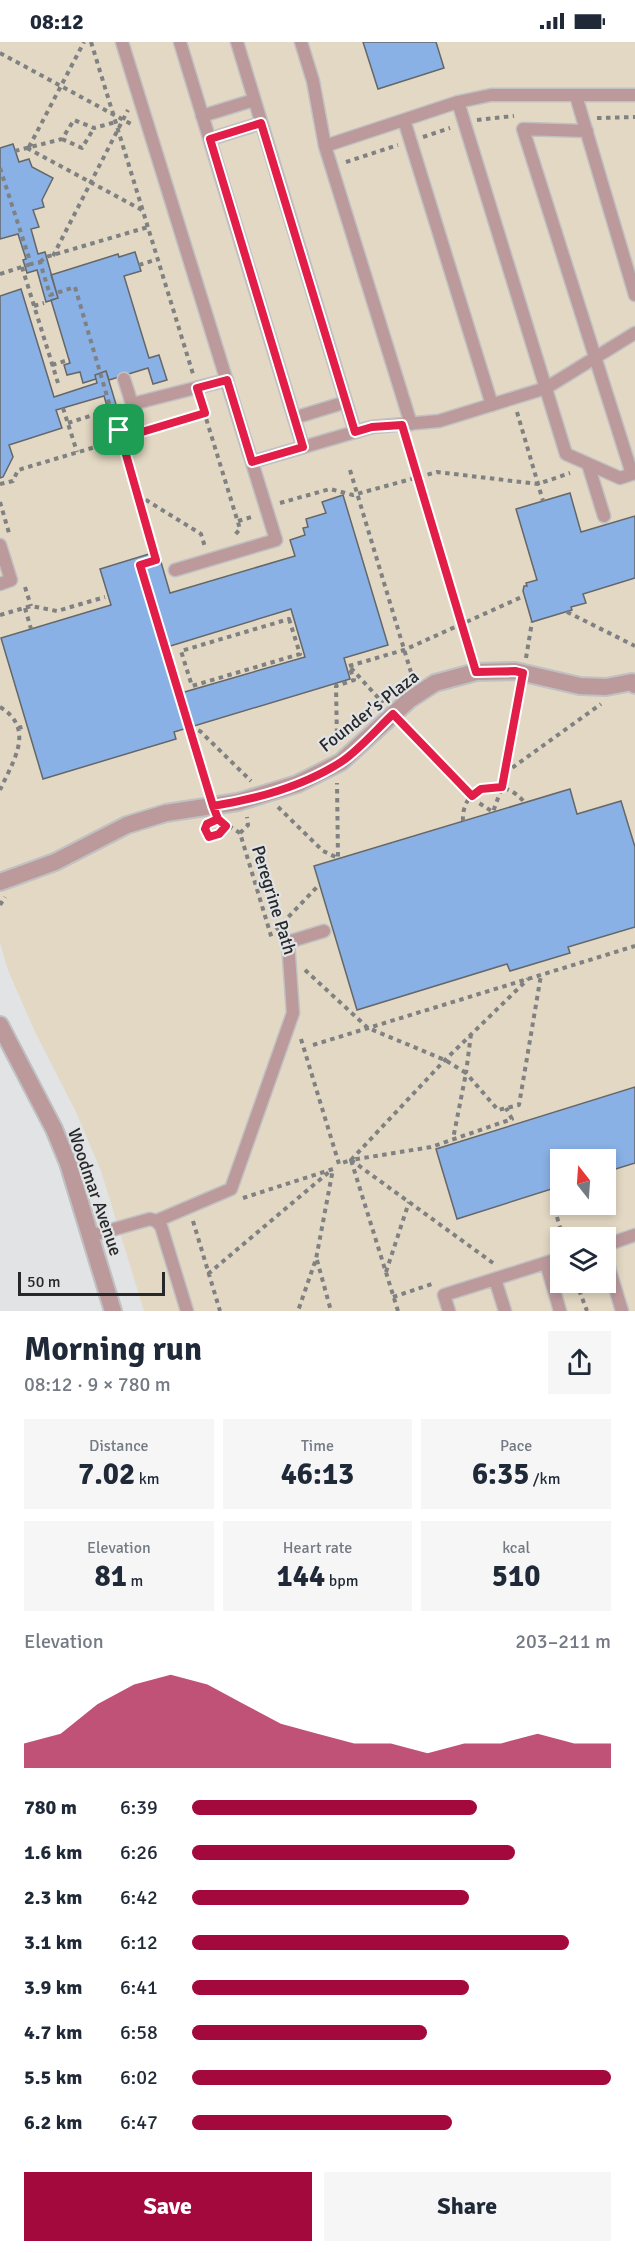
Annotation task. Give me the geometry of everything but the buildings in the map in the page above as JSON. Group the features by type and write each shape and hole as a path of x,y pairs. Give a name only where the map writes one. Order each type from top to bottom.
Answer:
{"street":[{"name":"Founder's Plaza","path":"0,882 55,862 127,825 166,813 216,812 238,802 297,784 341,762 393,714 435,683 476,672 515,671 580,686 606,687 632,682 635,685"},
{"name":"Woodmar Avenue","path":"0,1025 54,1129 68,1162 113,1311"}],"lane":[{"path":"122,42 276,540 175,570"},
{"path":"180,42 303,447"},
{"path":"237,42 355,432"},
{"path":"301,42 314,81 325,146 406,424"},
{"path":"325,146 458,102 500,95 635,95"},
{"path":"576,96 635,295"},
{"path":"202,116 254,100"},
{"path":"458,102 566,454 620,478 633,473 523,129 587,131"},
{"path":"404,120 492,405"},
{"path":"210,139 261,123"},
{"path":"252,462 372,427 439,421 546,388 635,333"},
{"path":"124,379 132,404 227,380"},
{"path":"294,418 346,402"},
{"path":"588,464 604,516"},
{"path":"0,545 11,580 0,584"},
{"path":"156,1221 231,1189 293,1013 288,942 324,931"},
{"path":"90,1236 150,1219 156,1221 161,1226 187,1311"},
{"path":"616,1242 635,1235"},
{"path":"449,1311 444,1295 550,1262"},
{"path":"546,1263 560,1311"},
{"path":"495,1279 505,1311"},
{"path":"616,1291 622,1311"}],"path":[{"path":"28,147 84,42"},
{"path":"91,42 240,529 232,538"},
{"path":"0,53 150,134"},
{"path":"53,256 137,92"},
{"path":"62,139 74,120 94,128 144,114"},
{"path":"15,151 62,139 82,148 94,128"},
{"path":"28,147 143,210"},
{"path":"0,168 31,264"},
{"path":"0,274 148,227"},
{"path":"139,265 158,259"},
{"path":"40,262 50,295 75,287 119,430 156,560 140,565 216,812 205,829 209,837 219,834 233,816"},
{"path":"22,267 58,383"},
{"path":"34,306 44,303"},
{"path":"52,365 65,361"},
{"path":"513,398 543,501"},
{"path":"63,408 76,452"},
{"path":"68,423 112,409"},
{"path":"0,484 13,481 18,470 102,444 107,434 129,428 142,432 205,413"},
{"path":"406,424 417,477 476,672"},
{"path":"350,470 418,694"},
{"path":"237,521 254,516 274,505 330,489 353,495 437,472 538,484 570,473 594,483"},
{"path":"137,495 201,534 205,547"},
{"path":"195,550 214,544"},
{"path":"524,596 404,650 349,666 472,796 493,812 502,787 532,622"},
{"path":"0,615 31,606 57,611 105,597"},
{"path":"25,608 31,629"},
{"path":"567,612 635,646"},
{"path":"289,619 300,654 192,686 181,651 289,619"},
{"path":"504,773 605,702"},
{"path":"0,707 12,717 18,728 20,740 0,790"},
{"path":"18,728 27,726"},
{"path":"463,821 462,813 466,803 481,789 502,787 512,790 524,802"},
{"name":"Peregrine Path","path":"216,812 226,826 240,833 275,949"},
{"path":"240,833 249,821 243,814"},
{"path":"319,885 277,928 272,938 368,1028 445,1060 466,1073 498,1110 519,1105 541,975"},
{"path":"313,1044 635,946"},
{"path":"351,1160 445,1060 528,979"},
{"path":"293,1013 339,1164"},
{"path":"453,1139 471,1034"},
{"path":"208,1274 339,1164 431,1147 512,1119 506,1108"},
{"path":"351,1160 492,1263 502,1260"},
{"path":"351,1160 398,1311"},
{"path":"243,1198 333,1168"},
{"path":"298,1311 316,1259 333,1168"},
{"path":"386,1272 409,1202"},
{"path":"556,1217 559,1227"},
{"path":"193,1221 219,1311"},
{"path":"316,1259 331,1311"},
{"path":"580,1293 587,1311"}],"shaded area":[{"path":"0,42 635,42 635,1311 144,1311 101,1171 76,1112 35,1032 8,970 0,943"}],"route":[{"path":"119,430 129,428 142,432 205,413 197,388 227,380 252,462 303,447 210,139 261,123 355,432 372,427 402,425 476,672 515,671 523,673 502,787 481,789 472,796 393,714 341,762 297,784 238,802 213,806 218,819 226,826 219,834 209,837 205,829 207,824 218,819 213,806 140,565 156,560 119,430"}]}
